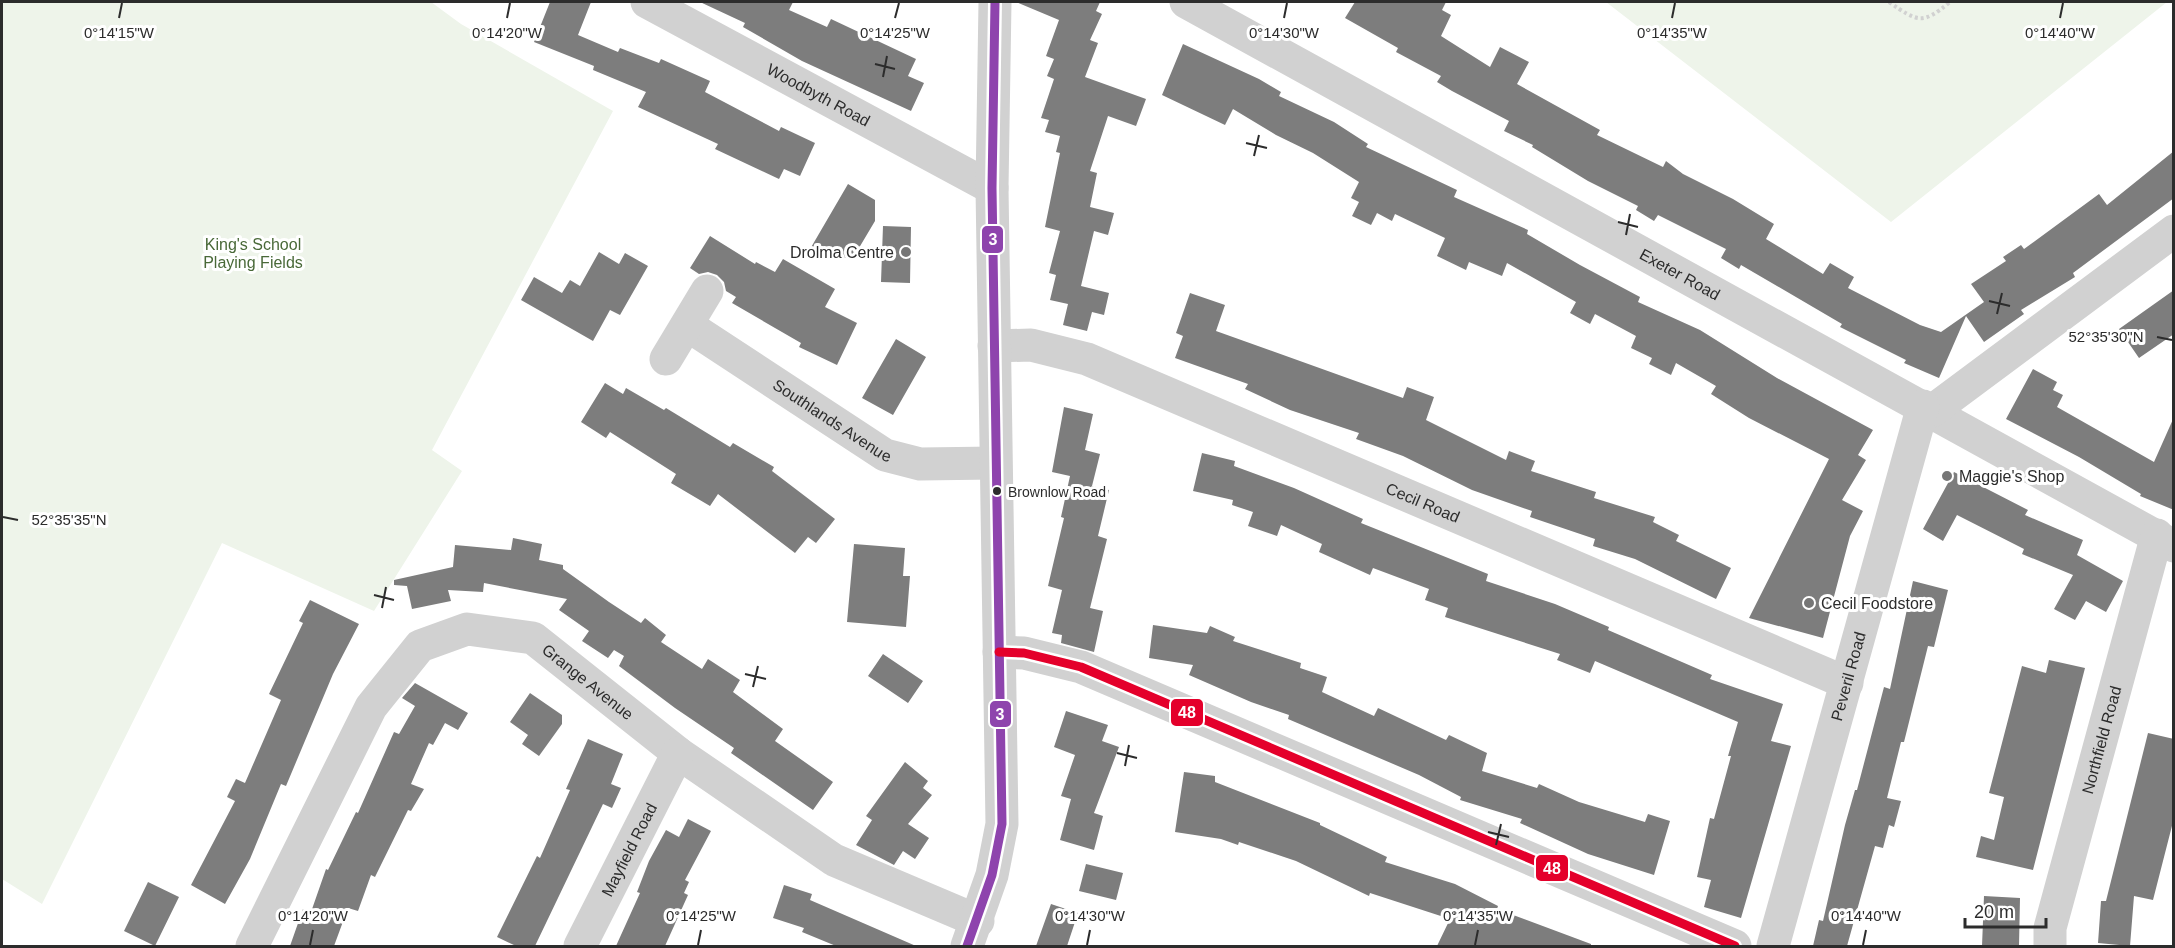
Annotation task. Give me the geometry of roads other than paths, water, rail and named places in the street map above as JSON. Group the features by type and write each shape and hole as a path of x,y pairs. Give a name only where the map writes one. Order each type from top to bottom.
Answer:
{"street":[{"name":"Woodbyth Road","path":"647,2 992,188"},
{"path":"973,934 992,875 1002,824 992,188 995,2"},
{"name":"Exeter Road","path":"1186,2 2165,540"},
{"path":"1928,408 2174,231"},
{"path":"666,359 707,291"},
{"name":"Southlands Avenue","path":"687,325 885,455 920,464 995,463"},
{"name":"Cecil Road","path":"994,346 1031,345 1087,359 1847,683"},
{"name":"Peveril Road","path":"1773,946 1928,408"},
{"name":"Northfield Road","path":"2050,946 2050,928 2165,540"},
{"name":"Grange Avenue","path":"252,946 371,707 420,646 467,629 533,638 678,753 834,860 973,934"},
{"path":"999,652 1024,653 1081,667 1734,946"},
{"name":"Mayfield Road","path":"580,946 678,753"}],"place":[{"name":"Drolma Centre","path":"906,252"},
{"name":"Maggie's Shop","path":"1947,476"},
{"name":"Brownlow Road","path":"997,491"},
{"name":"Cecil Foodstore","path":"1809,603"}],"park label":[{"name":"King's School Playing Fields","path":"253,253"}]}
